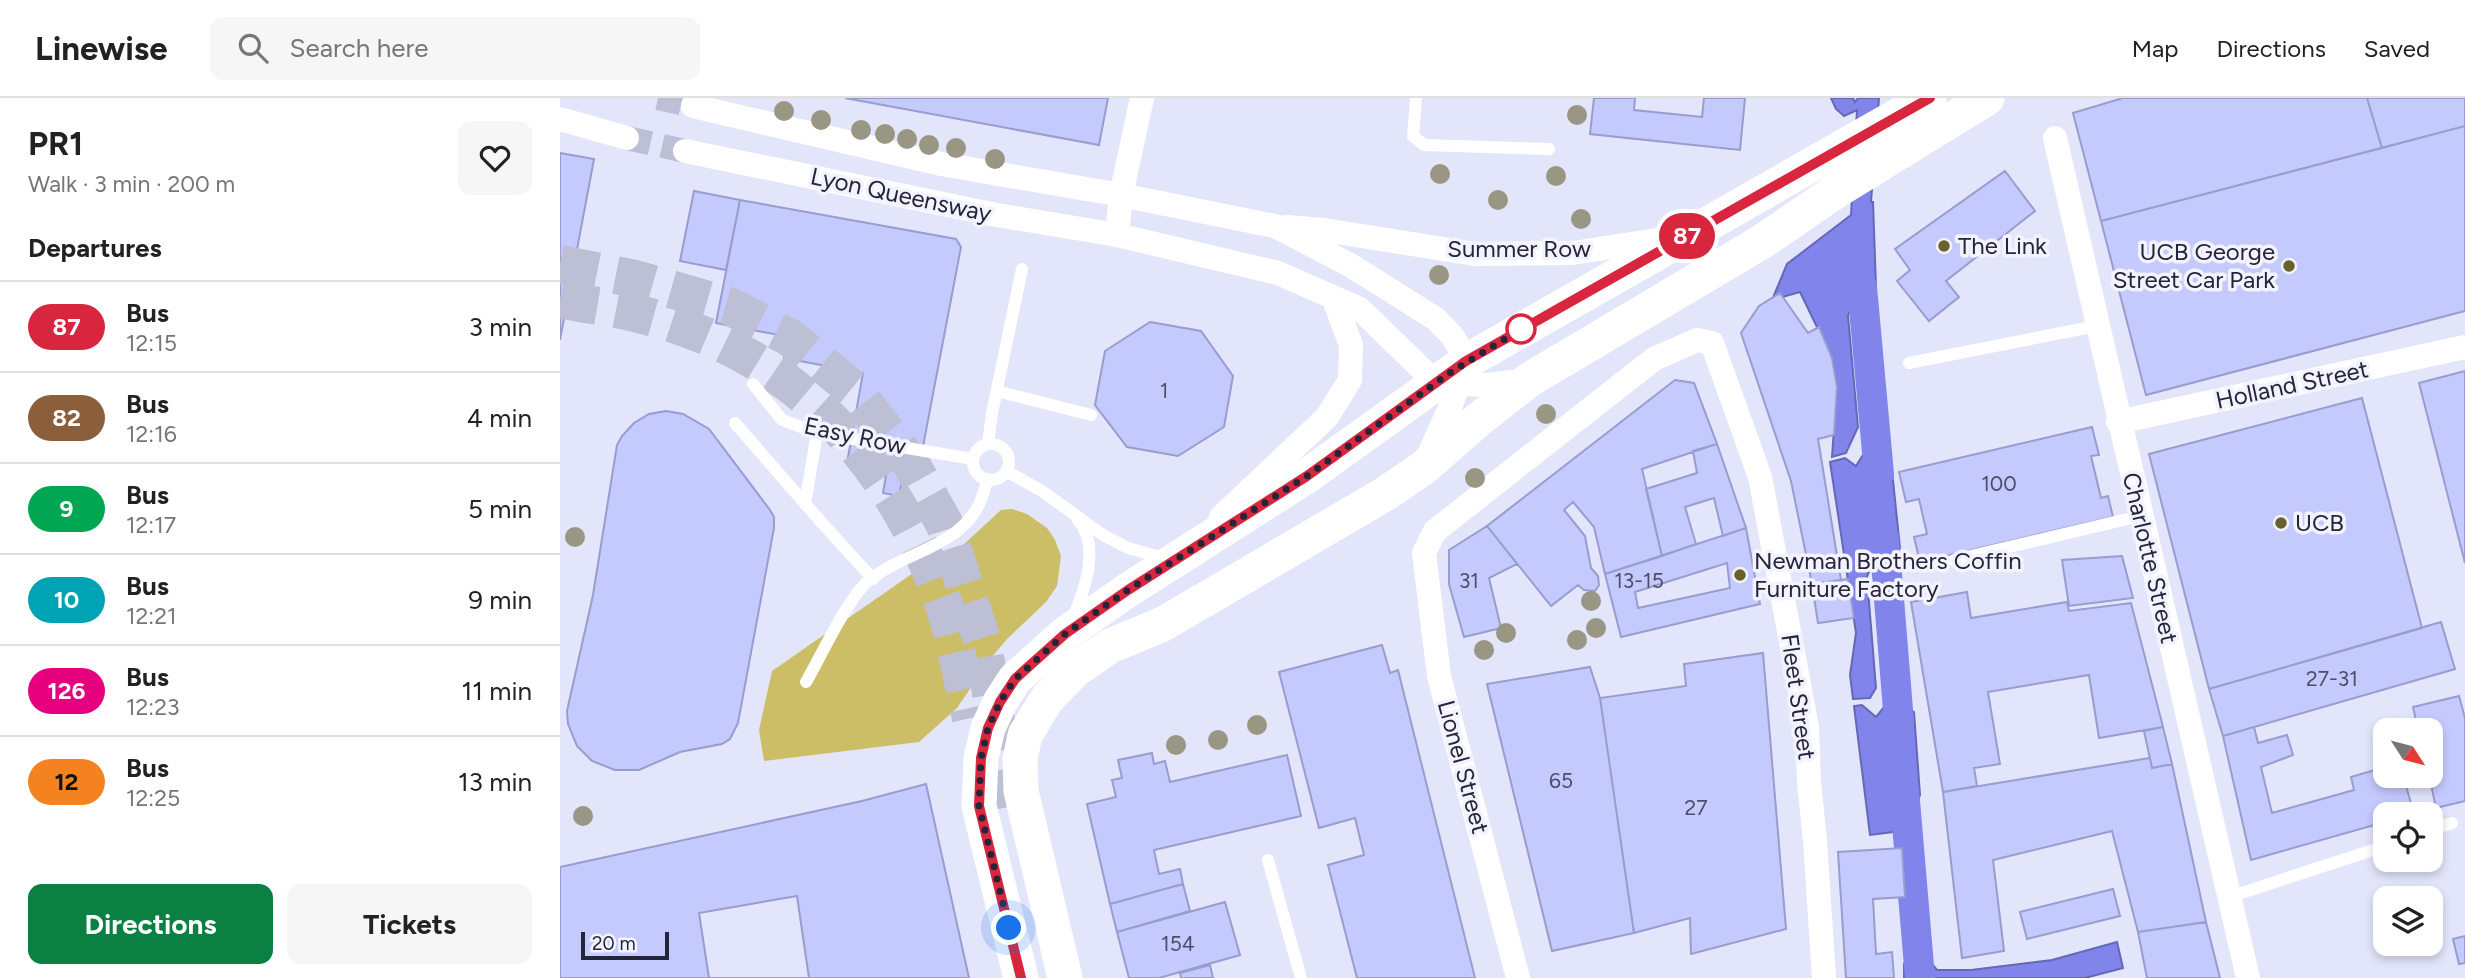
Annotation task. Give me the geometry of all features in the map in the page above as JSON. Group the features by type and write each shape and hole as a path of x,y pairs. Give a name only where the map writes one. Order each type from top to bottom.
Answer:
{"main road":[{"name":"Summer Row","path":"1688,236 1930,98"},
{"path":"1065,978 1021,791 1020,759 1025,735 1047,699 1075,670 1110,646 1163,624 1325,530 1423,468 1529,380 1752,247 1836,191 1987,98"},
{"path":"1021,978 979,806 981,758 988,728 1015,679 1065,634 1128,590 1307,476 1454,375 1688,236"}],"street":[{"path":"1117,235 1121,195 1142,98"},
{"name":"Lyon Queensway","path":"693,106 941,164 1121,195 1275,226 1350,265 1436,319 1453,337 1454,375"},
{"path":"560,119 627,138"},
{"name":"Charlotte Street","path":"2055,138 2096,327 2248,978"},
{"name":"Lyon Queensway","path":"685,151 998,215 1117,235 1278,273 1332,297"},
{"name":"Summer Row","path":"1275,226 1324,230 1475,254 1573,253 1688,236"},
{"path":"1332,297 1360,309 1454,375 1486,385 1529,380"},
{"path":"1174,561 1327,417 1350,380 1350,345 1332,297"},
{"name":"Lionel Street","path":"1516,977 1439,676 1424,553 1435,531 1654,359 1697,340 1712,343"},
{"name":"Fleet Street","path":"1712,343 1760,477 1807,727 1824,978"},
{"name":"Holland Street","path":"2118,422 2465,347"},
{"path":"1423,468 1454,375"}],"lane":[{"path":"1416,98 1413,136 1424,145 1549,149"},
{"path":"988,444 1022,269"},
{"path":"1909,363 2096,327"},
{"name":"Easy Row","path":"753,384 782,420 817,433 973,459"},
{"path":"997,391 1091,415"},
{"path":"736,423 873,579"},
{"path":"805,504 817,433"},
{"path":"988,444 999,446 1007,455 1006,471 998,478 988,480 974,470 973,459 978,449 988,444"},
{"path":"1006,471 1065,506 1103,535 1128,548 1174,561"},
{"path":"806,682 865,584 962,527 977,509 988,480"},
{"path":"1065,506 1082,525 1088,547 1085,588 1065,634"},
{"path":"1954,560 2140,516"},
{"path":"2443,826 2452,823"},
{"path":"2229,897 2373,850"},
{"path":"1268,860 1301,978"}],"shaded area":[{"path":"1831,98 1853,98 1855,102 1858,98 1879,98 1871,202 1876,287 1865,325 1853,303 1848,316 1858,427 1846,453 1832,457 1837,387 1832,358 1800,292 1772,300 1787,264 1851,215 1857,110 1844,116 1836,109"},
{"path":"1876,434 1883,453 1891,461 1900,548 1892,560 1887,576 1872,563 1867,577 1876,688 1870,698 1853,699 1850,675 1856,633 1830,462 1845,458 1856,466"},
{"path":"1012,509 1027,514 1047,528 1055,540 1061,556 1057,586 1046,602 991,658 957,708 919,742 764,761 759,730 772,671 919,569 962,546 1001,510"},
{"path":"1897,684 1905,706 1914,712 1920,795 1907,828 1899,811 1893,808 1893,832 1870,835 1854,706 1862,705 1876,717 1889,701"},
{"path":"1916,936 1923,953 1937,970 1971,970 2052,960 2117,942 2123,968 2085,978 1904,978 1904,964 1911,956"}],"building":[{"path":"845,98 1108,98 1099,145"},
{"path":"1594,98 1635,98 1634,110 1702,117 1704,98 1745,98 1740,150 1590,134"},
{"path":"2123,98 2367,98 2382,148 2101,221 2073,113"},
{"path":"2367,98 2465,98 2465,126 2382,148"},
{"name":"UCB George Street Car Park","path":"2465,126 2465,311 2146,395 2101,221"},
{"path":"560,153 594,159 560,340"},
{"name":"The Link","path":"2005,171 2035,211 1946,281 1959,297 1929,321 1897,281 1910,270 1895,249"},
{"path":"694,191 740,200 726,270 680,261"},
{"path":"740,200 956,239 961,247 917,478 903,476 899,496 883,493 886,476 873,473 874,468 847,463 863,373 784,358 789,337 716,323"},
{"path":"1780,293 1808,333 1819,327 1832,358 1837,387 1834,435 1818,439 1841,580 1812,584 1791,481 1741,333 1759,306"},
{"path":"1150,322 1201,331 1233,376 1224,427 1178,456 1127,447 1095,405 1105,351"},
{"path":"2465,371 2465,563 2419,383"},
{"path":"1675,380 1694,383 1717,444 1642,469 1662,556 1605,574 1594,527 1573,502 1564,510 1585,536 1591,568 1598,576 1599,585 1595,591 1584,590 1578,585 1551,606 1487,526"},
{"name":"UCB","path":"2362,398 2422,628 2209,689 2149,454"},
{"path":"666,411 683,414 709,429 770,510 774,517 774,528 738,723 730,739 722,744 680,752 639,770 615,770 592,761 577,746 568,724 567,711 593,595 617,445 634,423 649,414"},
{"path":"2092,427 2099,455 2091,456 2101,498 2108,496 2113,517 1920,562 1914,537 1927,534 1919,499 1906,502 1899,472"},
{"path":"1717,444 1746,528 1723,536 1714,498 1685,507 1696,544 1662,556 1646,489 1697,473 1693,451"},
{"path":"1487,526 1517,564 1489,578 1501,628 1464,637 1449,584 1449,550"},
{"path":"1746,528 1760,604 1621,637 1605,574","holes":["1727,563 1730,588 1638,608 1635,592"]},
{"path":"2122,556 2133,598 2069,606 2062,560"},
{"path":"1848,579 1854,618 1818,623 1812,584"},
{"path":"1967,592 1971,618 2067,602 2069,611 2131,603 2163,727 2099,738 2089,675 1988,692 2000,764 1974,768 1977,786 1943,792 1911,602"},
{"path":"2441,622 2455,669 2223,736 2209,689"},
{"path":"1382,645 1390,673 1398,670 1475,978 1357,978 1328,865 1364,855 1355,818 1319,828 1279,672"},
{"path":"1763,653 1786,929 1691,954 1690,918 1634,933 1600,698 1686,686 1684,664"},
{"path":"1590,667 1600,698 1634,933 1552,951 1487,684"},
{"path":"2459,696 2465,718 2465,801 2443,806 2443,802 2435,802 2432,788 2443,788 2443,718 2415,718 2413,707"},
{"path":"2163,727 2172,764 2152,768 2144,731"},
{"path":"2254,727 2258,743 2287,735 2293,755 2261,767 2272,813 2354,790 2351,777 2373,771 2373,788 2407,788 2411,802 2373,802 2373,825 2251,860 2223,736"},
{"path":"1152,753 1154,764 1165,761 1170,782 1287,755 1301,816 1154,850 1159,874 1180,869 1183,884 1110,904 1087,804 1116,797 1112,780 1122,778 1118,760"},
{"path":"2150,758 2152,768 2172,764 2206,922 2138,932 2112,831 1993,860 2004,951 1962,958 1943,792"},
{"path":"926,784 969,978 560,978 560,867 862,801"},
{"path":"1902,848 1905,897 1873,899 1876,954 1892,952 1894,978 1846,978 1838,852"},
{"path":"1183,884 1190,911 1117,932 1110,904"},
{"path":"2113,889 2120,916 2027,939 2020,912"},
{"path":"797,896 809,978 709,978 699,913"},
{"path":"1225,902 1240,955 1159,978 1129,978 1117,932"},
{"path":"2206,922 2220,978 2147,978 2138,932"},
{"path":"2465,936 2465,963 2459,964 2453,939"},
{"path":"1210,965 1213,978 1181,978 1180,973"}],"waterway":[{"path":"1862,287 1879,474"},
{"path":"1884,538 1899,722"},
{"path":"1904,789 1920,978"}],"tunnel":[{"path":"658,98 693,106"},
{"path":"627,138 685,151"},
{"path":"560,264 635,279 729,306 789,337 853,389 910,462 945,525 982,640 1012,813"},
{"path":"560,299 623,310 696,332 745,355 789,384 829,418 864,457 894,500 920,548 947,613 971,718"}],"bus line":[{"name":"87","path":"1021,978 979,806 981,758 988,728 1015,679 1065,634 1128,590 1307,476 1466,361 1930,98"}],"place":[{"name":"The Link","path":"1944,246"},
{"name":"UCB George Street Car Park","path":"2289,266"},
{"name":"UCB","path":"2281,523"},
{"name":"Newman Brothers Coffin Furniture Factory","path":"1740,575"}],"route":[{"path":"1009,928 979,806 981,758 988,728 1015,679 1065,634 1128,590 1307,476 1466,361 1521,329"}]}
